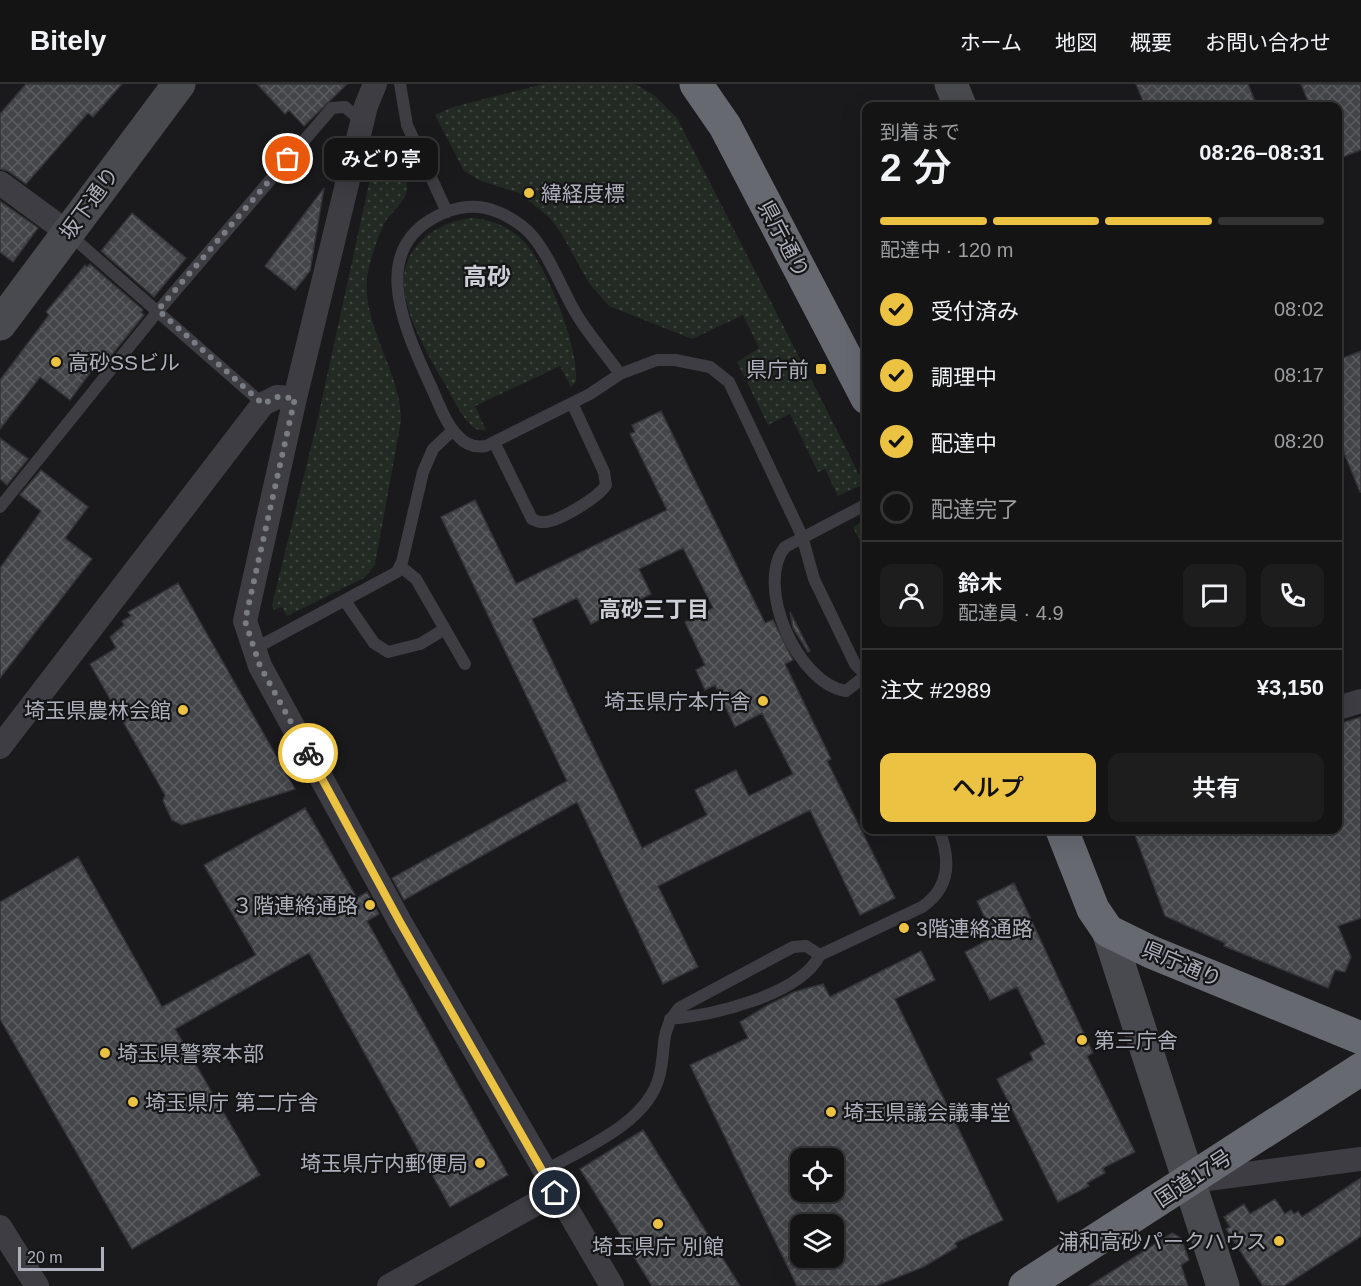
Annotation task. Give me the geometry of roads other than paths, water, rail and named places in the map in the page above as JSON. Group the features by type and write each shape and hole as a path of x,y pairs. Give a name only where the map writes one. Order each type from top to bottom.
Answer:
{"highway":[{"name":"県庁通り","path":"696,84 725,126 862,388"},
{"path":"1064,834 1093,909 1108,931"},
{"name":"県庁通り","path":"1108,931 1151,952 1361,1038"},
{"name":"国道17号","path":"1024,1286 1361,1069"}],"street":[{"name":"坂下通り","path":"0,324 179,84"},
{"path":"375,84 362,121 295,398 245,621 260,666 400,922 549,1182 612,1286"},
{"path":"951,84 958,102"},
{"path":"0,183 67,232"},
{"path":"0,747 263,404 277,397 295,398"},
{"path":"1342,707 1361,701"},
{"path":"1108,931 1223,1286"},
{"path":"1190,1181 1361,1159"},
{"path":"389,1286 549,1182"},
{"path":"0,1227 37,1286"}],"lane":[{"path":"400,84 407,124 447,212"},
{"path":"0,507 158,310 332,108 345,106 362,121"},
{"path":"620,374 578,316 539,246 524,227 497,211 479,205 447,212 417,229 403,252 397,278 397,296 418,357 453,430 468,444 477,447 494,442 572,403 605,386 620,374 657,360 675,360 710,367 729,382 802,536 814,579 855,664 862,672"},
{"path":"67,232 263,404"},
{"path":"494,442 532,519 542,522 589,502 601,494 606,485 604,472 572,403"},
{"path":"254,649 390,578 400,566 423,472 433,449 453,430"},
{"path":"862,506 802,536 785,547 775,564 774,581 781,616 800,657 819,679 834,689 846,691 862,679"},
{"path":"400,566 416,579 465,664"},
{"path":"345,601 374,643 388,652 420,644 445,629"},
{"path":"669,1019 721,1012 746,1004 798,979 814,967 820,955 933,900 947,874 948,864 940,834"},
{"path":"549,1182 641,1111 659,1078 664,1032 669,1019 693,999 793,947 806,946 820,955"}],"place":[{"name":"みどり亭","path":"288,159"},
{"name":"緯経度標","path":"529,193"},
{"name":"高砂SSビル","path":"56,362"},
{"name":"県庁前","path":"821,369"},
{"name":"埼玉県庁本庁舎","path":"763,701"},
{"name":"埼玉県農林会館","path":"183,710"},
{"name":"３階連絡通路","path":"370,905"},
{"name":"3階連絡通路","path":"904,928"},
{"name":"第三庁舎","path":"1082,1040"},
{"name":"埼玉県警察本部","path":"105,1053"},
{"name":"埼玉県庁 第二庁舎","path":"133,1102"},
{"name":"埼玉県議会議事堂","path":"831,1112"},
{"name":"埼玉県庁内郵便局","path":"480,1163"},
{"name":"埼玉県庁 別館","path":"658,1224"},
{"name":"浦和高砂パークハウス","path":"1279,1241"}],"district":[{"name":"高砂","path":"487,276"},
{"name":"高砂三丁目","path":"654,609"}]}
